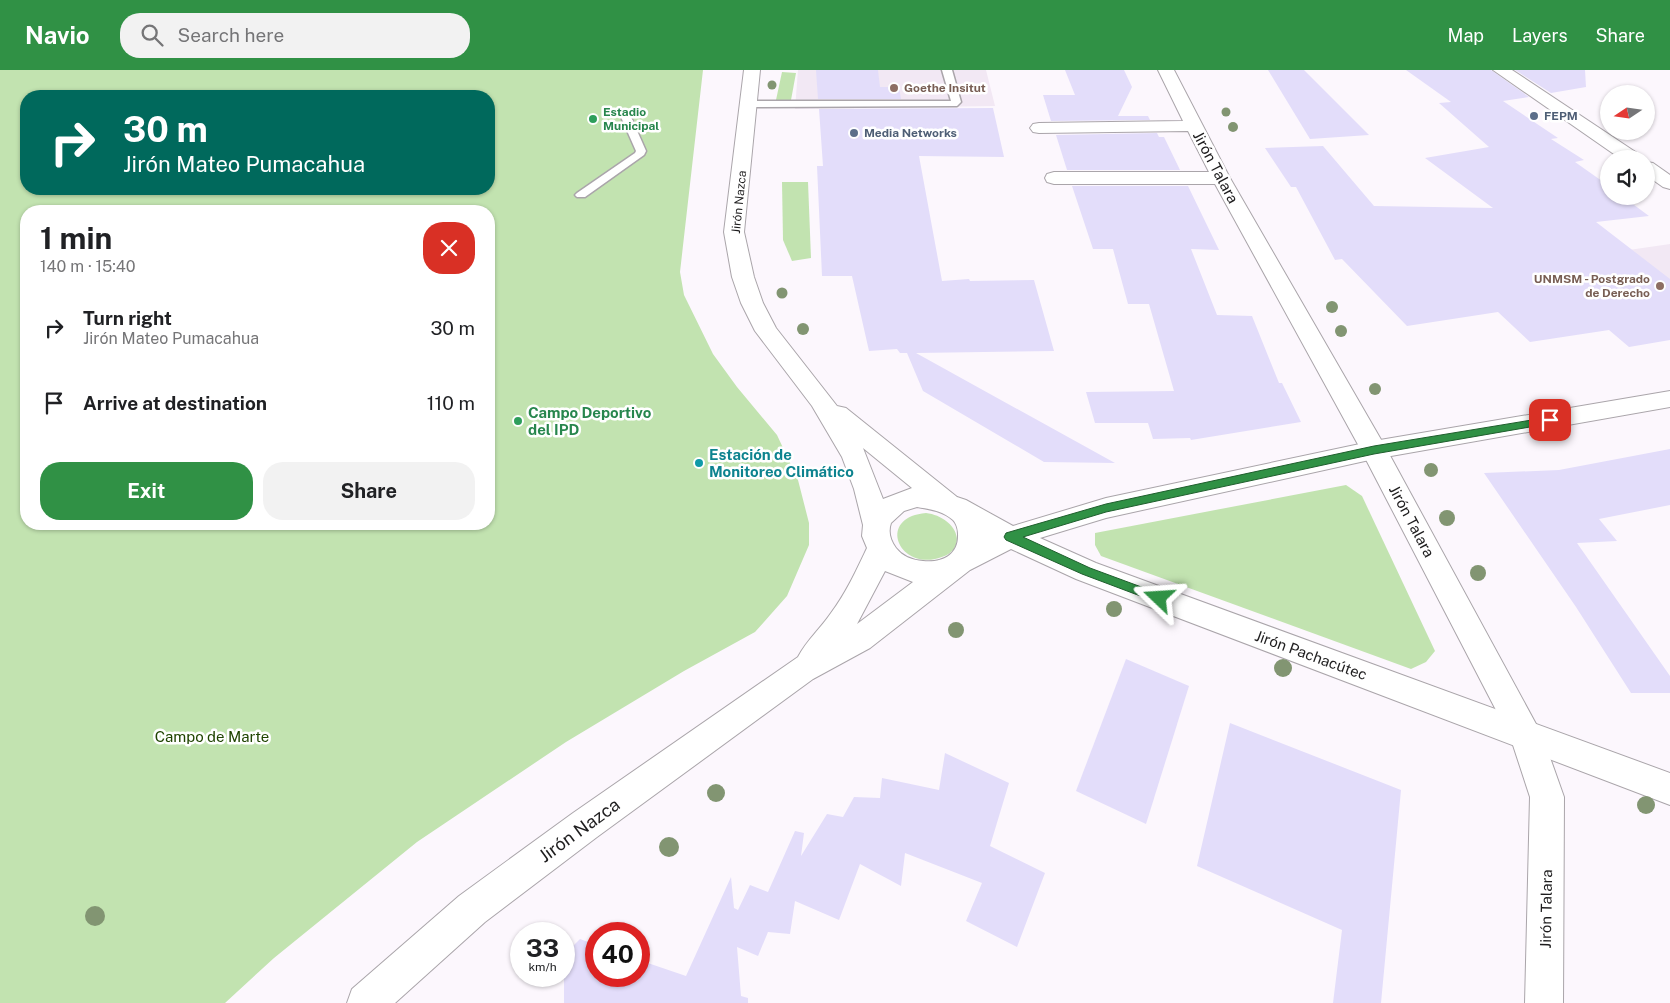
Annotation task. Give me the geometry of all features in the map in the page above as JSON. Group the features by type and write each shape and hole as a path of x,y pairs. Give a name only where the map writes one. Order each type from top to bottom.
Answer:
{"street":[{"name":"Jirón Nazca","path":"752,70 747,104 744,160 734,232 743,277 752,303 766,331 820,400 839,427 855,456 867,489 878,537 868,579 851,610 829,641 802,670"},
{"name":"Jirón Talara","path":"1166,70 1221,178 1374,450 1526,734 1547,797 1544,1003"},
{"path":"1501,70 1621,150"},
{"path":"1039,128 1194,126"},
{"path":"1655,173 1670,183"},
{"path":"1054,178 1221,178"},
{"path":"957,565 971,551 974,540 973,528 967,516 952,504 933,497 917,496 903,499 891,505 882,514 878,537 889,560 902,568 918,573 935,573 957,565 1010,537 1106,508 1374,450 1670,399"},
{"name":"Jirón Nazca","path":"820,400 952,504"},
{"name":"Jirón Pachacútec","path":"952,504 1010,537 1086,571 1670,789"},
{"name":"Jirón Nazca","path":"366,1003 472,909 676,759 802,670 859,639 957,565"}],"lane":[{"path":"747,104 953,104 956,102 947,70"},
{"path":"581,195 639,155 641,151 626,117"}],"shaded area":[{"name":"Goethe Insitut","path":"798,70 986,70 995,106 795,109"},
{"name":"UNMSM - Postgrado de Derecho","path":"1670,244 1670,301 1608,253"}],"green space":[{"name":"Campo de Marte","path":"0,70 703,70 680,272 684,295 713,354 737,387 777,435 798,480 809,523 809,545 787,596 755,632 684,671 566,742 417,842 274,958 225,1003 0,1003"},
{"path":"782,72 796,73 791,100 776,100"},
{"path":"782,182 808,182 811,258 792,261 783,240"},
{"path":"1346,485 1362,496 1435,651 1426,662 1411,669 1101,556 1095,545 1095,533"},
{"path":"926,513 937,516 953,527 957,542 954,549 947,555 935,559 922,559 911,556 898,541 898,531 902,523 911,516"}],"building":[{"path":"816,70 878,70 880,87 899,87 901,99 818,99"},
{"path":"1065,70 1124,70 1132,87 1118,116 1148,116 1150,120 1051,121 1043,95 1075,95"},
{"path":"1268,70 1304,70 1369,135 1310,139"},
{"path":"1406,70 1491,70 1529,97 1503,101 1558,138 1551,139 1584,160 1575,162 1600,180 1600,205 1634,205 1649,216 1596,222 1670,279 1670,340 1629,347 1609,330 1530,342 1498,312 1407,326 1342,259 1335,260 1296,187 1291,187 1265,148 1323,146 1374,206 1493,208 1425,158 1489,147 1439,103 1451,102"},
{"path":"1515,70 1585,70 1586,87 1551,93"},
{"path":"993,108 1004,157 919,156 942,281 969,279 970,281 1034,280 1054,351 916,353 1115,463 1044,462 923,391 907,353 900,353 897,349 869,351 852,276 822,276 817,166 823,166 819,109"},
{"path":"1157,133 1159,137 1164,137 1180,170 1067,170 1056,135"},
{"path":"1072,186 1188,186 1219,250 1191,249 1217,315 1252,316 1279,383 1282,383 1301,422 1191,440 1190,438 1153,439 1148,423 1095,423 1086,392 1174,391 1149,304 1128,304 1113,249 1093,249"},
{"path":"1670,449 1670,505 1599,519 1617,541 1577,543 1670,676 1670,693 1631,693 1576,607 1484,473 1559,470"},
{"path":"1126,659 1189,686 1146,824 1076,791"},
{"path":"1230,723 1401,790 1381,1003 1333,1003 1342,930 1197,866"},
{"path":"945,753 1009,783 990,846 1045,873 1017,947 966,921 982,883 905,853 901,886 860,864 839,920 795,901 790,934 768,932 758,956 737,947 741,996 748,998 748,1003 564,1003 564,987 575,987 575,944 580,939 585,941 585,987 650,987 650,964 686,976 731,877 734,908 738,910 750,885 768,892 795,831 804,833 801,856 827,814 843,817 854,797 880,798 882,778 939,790"}],"place":[{"name":"Goethe Insitut","path":"894,88"},
{"name":"FEPM","path":"1534,116"},
{"name":"Estadio Municipal","path":"593,119"},
{"name":"Media Networks","path":"854,133"},
{"name":"UNMSM - Postgrado de Derecho","path":"1660,286"},
{"name":"Campo Deportivo del IPD","path":"518,421"},
{"name":"Estación de Monitoreo Climático","path":"699,463"}],"route":[{"path":"1159,598 1086,571 1010,537 1106,508 1374,450 1550,420"}]}
